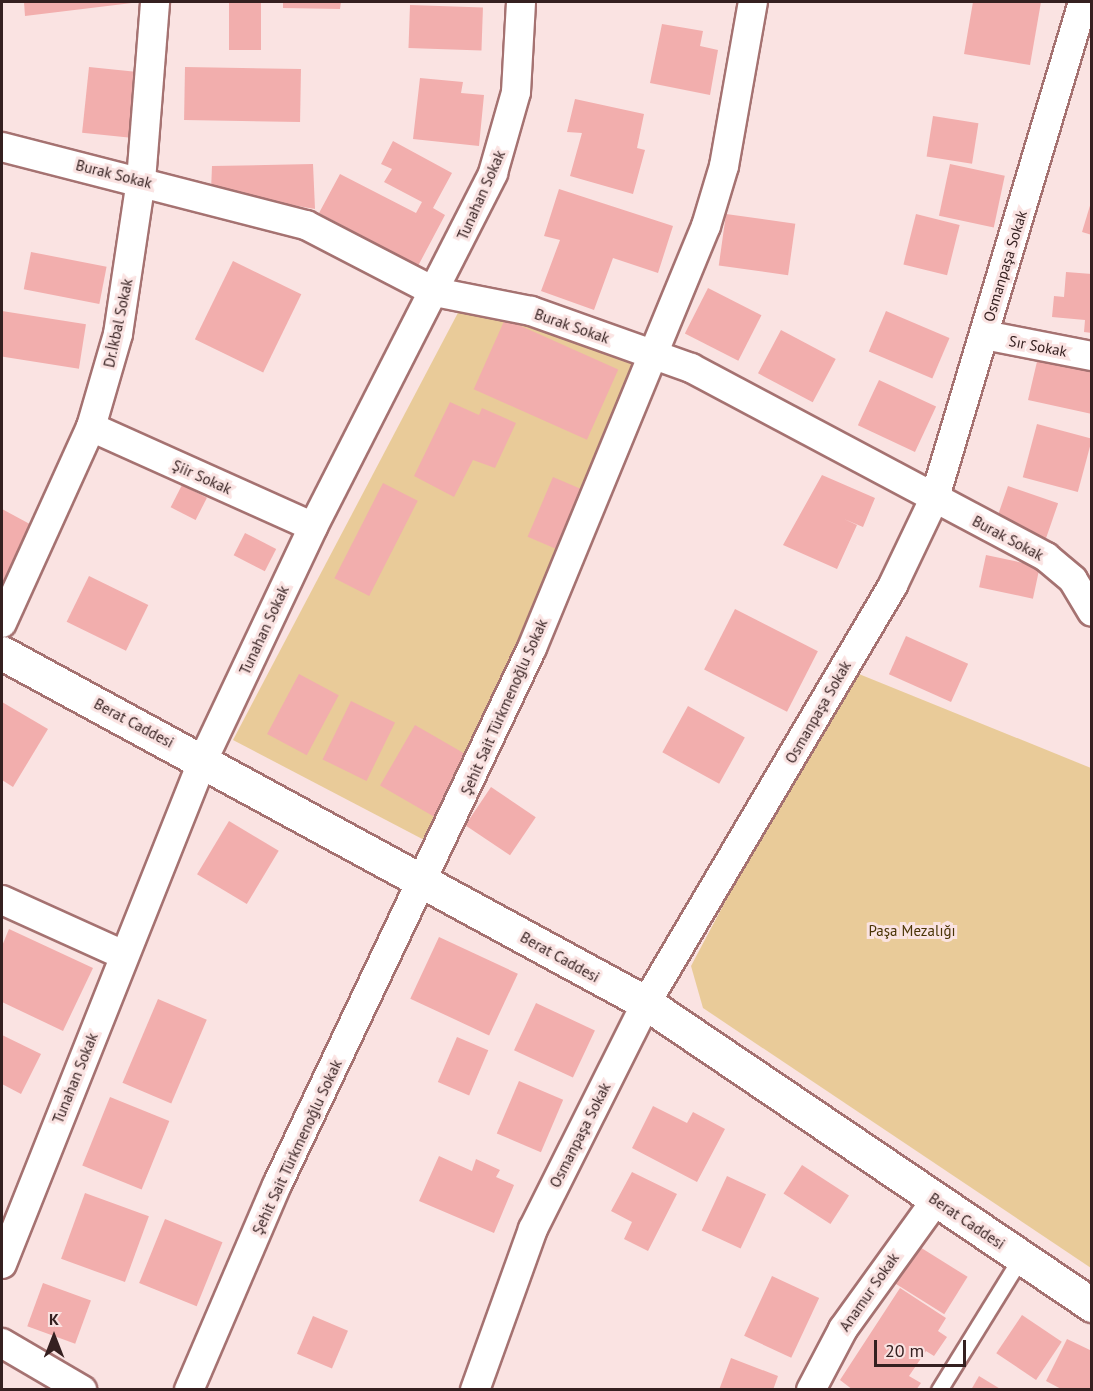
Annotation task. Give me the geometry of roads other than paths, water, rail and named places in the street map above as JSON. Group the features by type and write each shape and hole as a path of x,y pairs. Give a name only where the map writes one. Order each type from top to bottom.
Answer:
{"street":[{"name":"Dr.İkbal Sokak","path":"2,623 91,427 118,334 141,181 155,2"},
{"name":"Tunahan Sokak","path":"2,1264 203,760 314,527 435,292 493,173 511,117 521,2"},
{"name":"Şehit Sait Türkmenoğlu Sokak","path":"189,1389 277,1185 424,883 532,648 654,354 706,226 724,166 753,2"},
{"name":"Osmanpaşa Sokak","path":"475,1389 533,1229 646,1004 893,585 935,497 1083,2"},
{"name":"Burak Sokak","path":"2,147 306,225 435,292 531,311 691,368 935,497 1061,568 1092,612"},
{"name":"Sır Sokak","path":"984,335 1092,356"},
{"name":"Şiir Sokak","path":"91,427 314,527"},
{"name":"Berat Caddesi","path":"2,653 203,760 646,1004 1092,1305"},
{"path":"2,900 124,955"},
{"name":"Anamur Sokak","path":"811,1389 843,1329 936,1200"},
{"path":"2,1343 82,1389"}],"lane":[{"path":"939,1389 1021,1257"}],"park label":[{"name":"Paşa Mezalığı","path":"912,931"}]}
